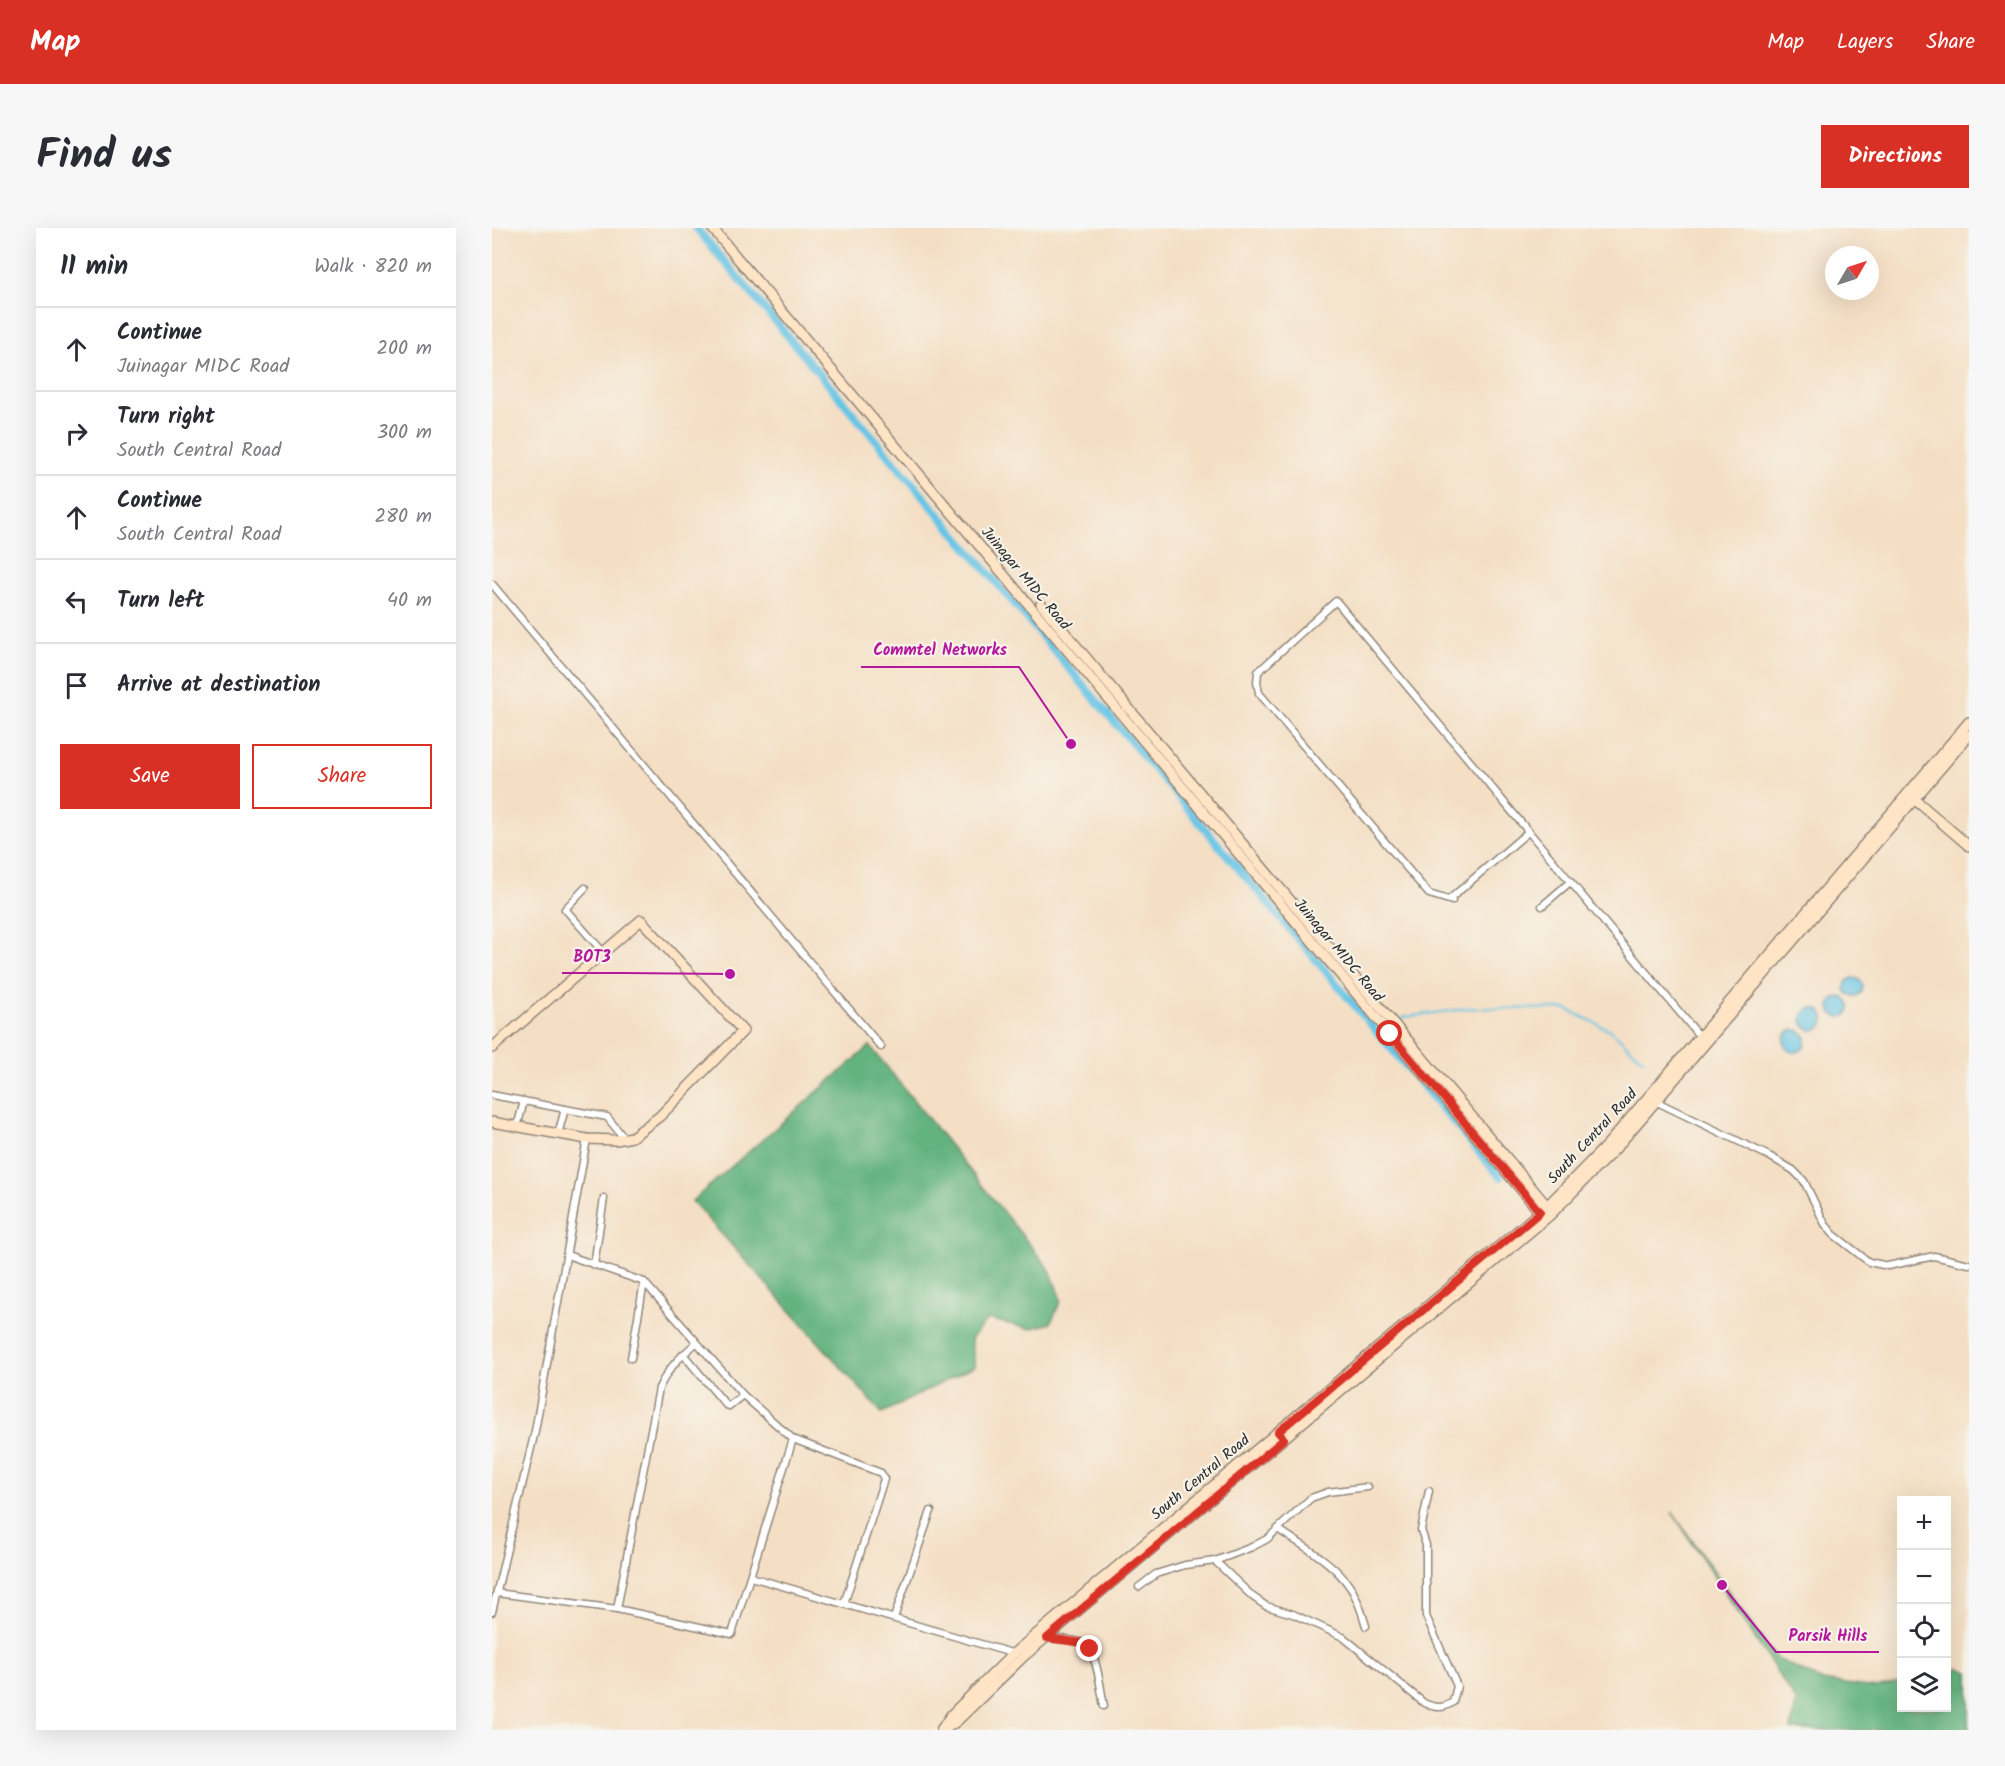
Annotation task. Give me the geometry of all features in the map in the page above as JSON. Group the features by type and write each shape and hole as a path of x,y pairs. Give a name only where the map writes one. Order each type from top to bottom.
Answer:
{"street":[{"name":"Juinagar MIDC Road","path":"712,228 1392,1020 1394,1031"},
{"path":"492,584 881,1047"},
{"path":"1528,832 1451,898 1452,901 1429,894 1259,693 1258,672 1336,601 1703,1040"},
{"name":"Juinagar MIDC Road","path":"1041,604 1098,679 1382,1024 1394,1031 1546,1211"},
{"name":"South Central Road","path":"942,1730 951,1714 1014,1653 1160,1537 1281,1436 1546,1211 1615,1149 1652,1099 1911,796 1969,722"},
{"name":"South Central Road","path":"1911,796 1969,735"},
{"path":"1911,796 1969,846"},
{"path":"1542,906 1570,882"},
{"path":"585,888 565,909 604,953"},
{"path":"492,1048 640,920 743,1031 660,1116 632,1137 587,1139 492,1122"},
{"path":"492,1095 607,1117 624,1138"},
{"path":"1652,1099 1769,1156 1792,1170 1804,1181 1825,1224 1833,1234 1869,1262 1888,1266 1934,1256 1969,1264"},
{"path":"517,1127 525,1101"},
{"path":"558,1134 565,1109"},
{"path":"492,1612 535,1431 587,1139"},
{"path":"594,1265 604,1198"},
{"path":"567,1255 644,1282 743,1395 793,1439 881,1473 884,1479 844,1604"},
{"path":"632,1358 644,1282"},
{"path":"617,1609 659,1388 668,1370 696,1343"},
{"path":"682,1354 726,1405 729,1406 743,1395"},
{"path":"497,1593 617,1609 732,1634 793,1439"},
{"path":"1139,1587 1156,1574 1185,1565 1215,1561 1252,1548 1267,1539 1311,1498 1328,1492 1368,1487"},
{"path":"1215,1561 1253,1597 1266,1606 1293,1614 1342,1637 1424,1703 1435,1708 1447,1706 1453,1702 1456,1686 1426,1616 1425,1545 1421,1530 1429,1491"},
{"path":"894,1618 931,1511"},
{"path":"1278,1529 1315,1552 1332,1566 1351,1587 1366,1626"},
{"name":"South Central Road","path":"942,1730 957,1721 1024,1656 1160,1537"},
{"path":"751,1577 1024,1656"},
{"path":"1047,1638 1084,1643 1090,1649 1094,1657 1104,1706"}],"green space":[{"path":"870,1046 1050,1270 1061,1300 1051,1323 1029,1329 988,1319 971,1339 975,1366 882,1413 692,1201"},
{"path":"1672,1512 1776,1658 1822,1681 1876,1688 1897,1683 1897,1712 1951,1712 1951,1670 1959,1668 1969,1672 1969,1730 1791,1730 1796,1701"}],"water":[{"path":"1854,978 1860,981 1863,987 1860,993 1854,996 1848,993 1845,987 1848,981"},
{"path":"1836,997 1844,997 1850,1003 1850,1011 1844,1017 1836,1017 1830,1011 1830,1003"},
{"path":"1813,1008 1821,1011 1824,1019 1821,1027 1813,1030 1805,1027 1802,1019 1805,1011"},
{"path":"1795,1030 1805,1037 1806,1041 1799,1051 1795,1052 1785,1045 1784,1041 1791,1031"}],"waterway":[{"path":"696,228 1500,1177"},
{"path":"1397,1022 1405,1017 1471,1008 1566,1009 1610,1030 1644,1060"}],"place":[{"name":"Commtel Networks","path":"1071,744"},
{"name":"BOT3","path":"730,974"},
{"name":"Parsik Hills","path":"1722,1585"}],"route":[{"path":"1090,1649 1084,1643 1047,1638 1284,1439 1278,1432 1540,1212 1390,1034"}]}
